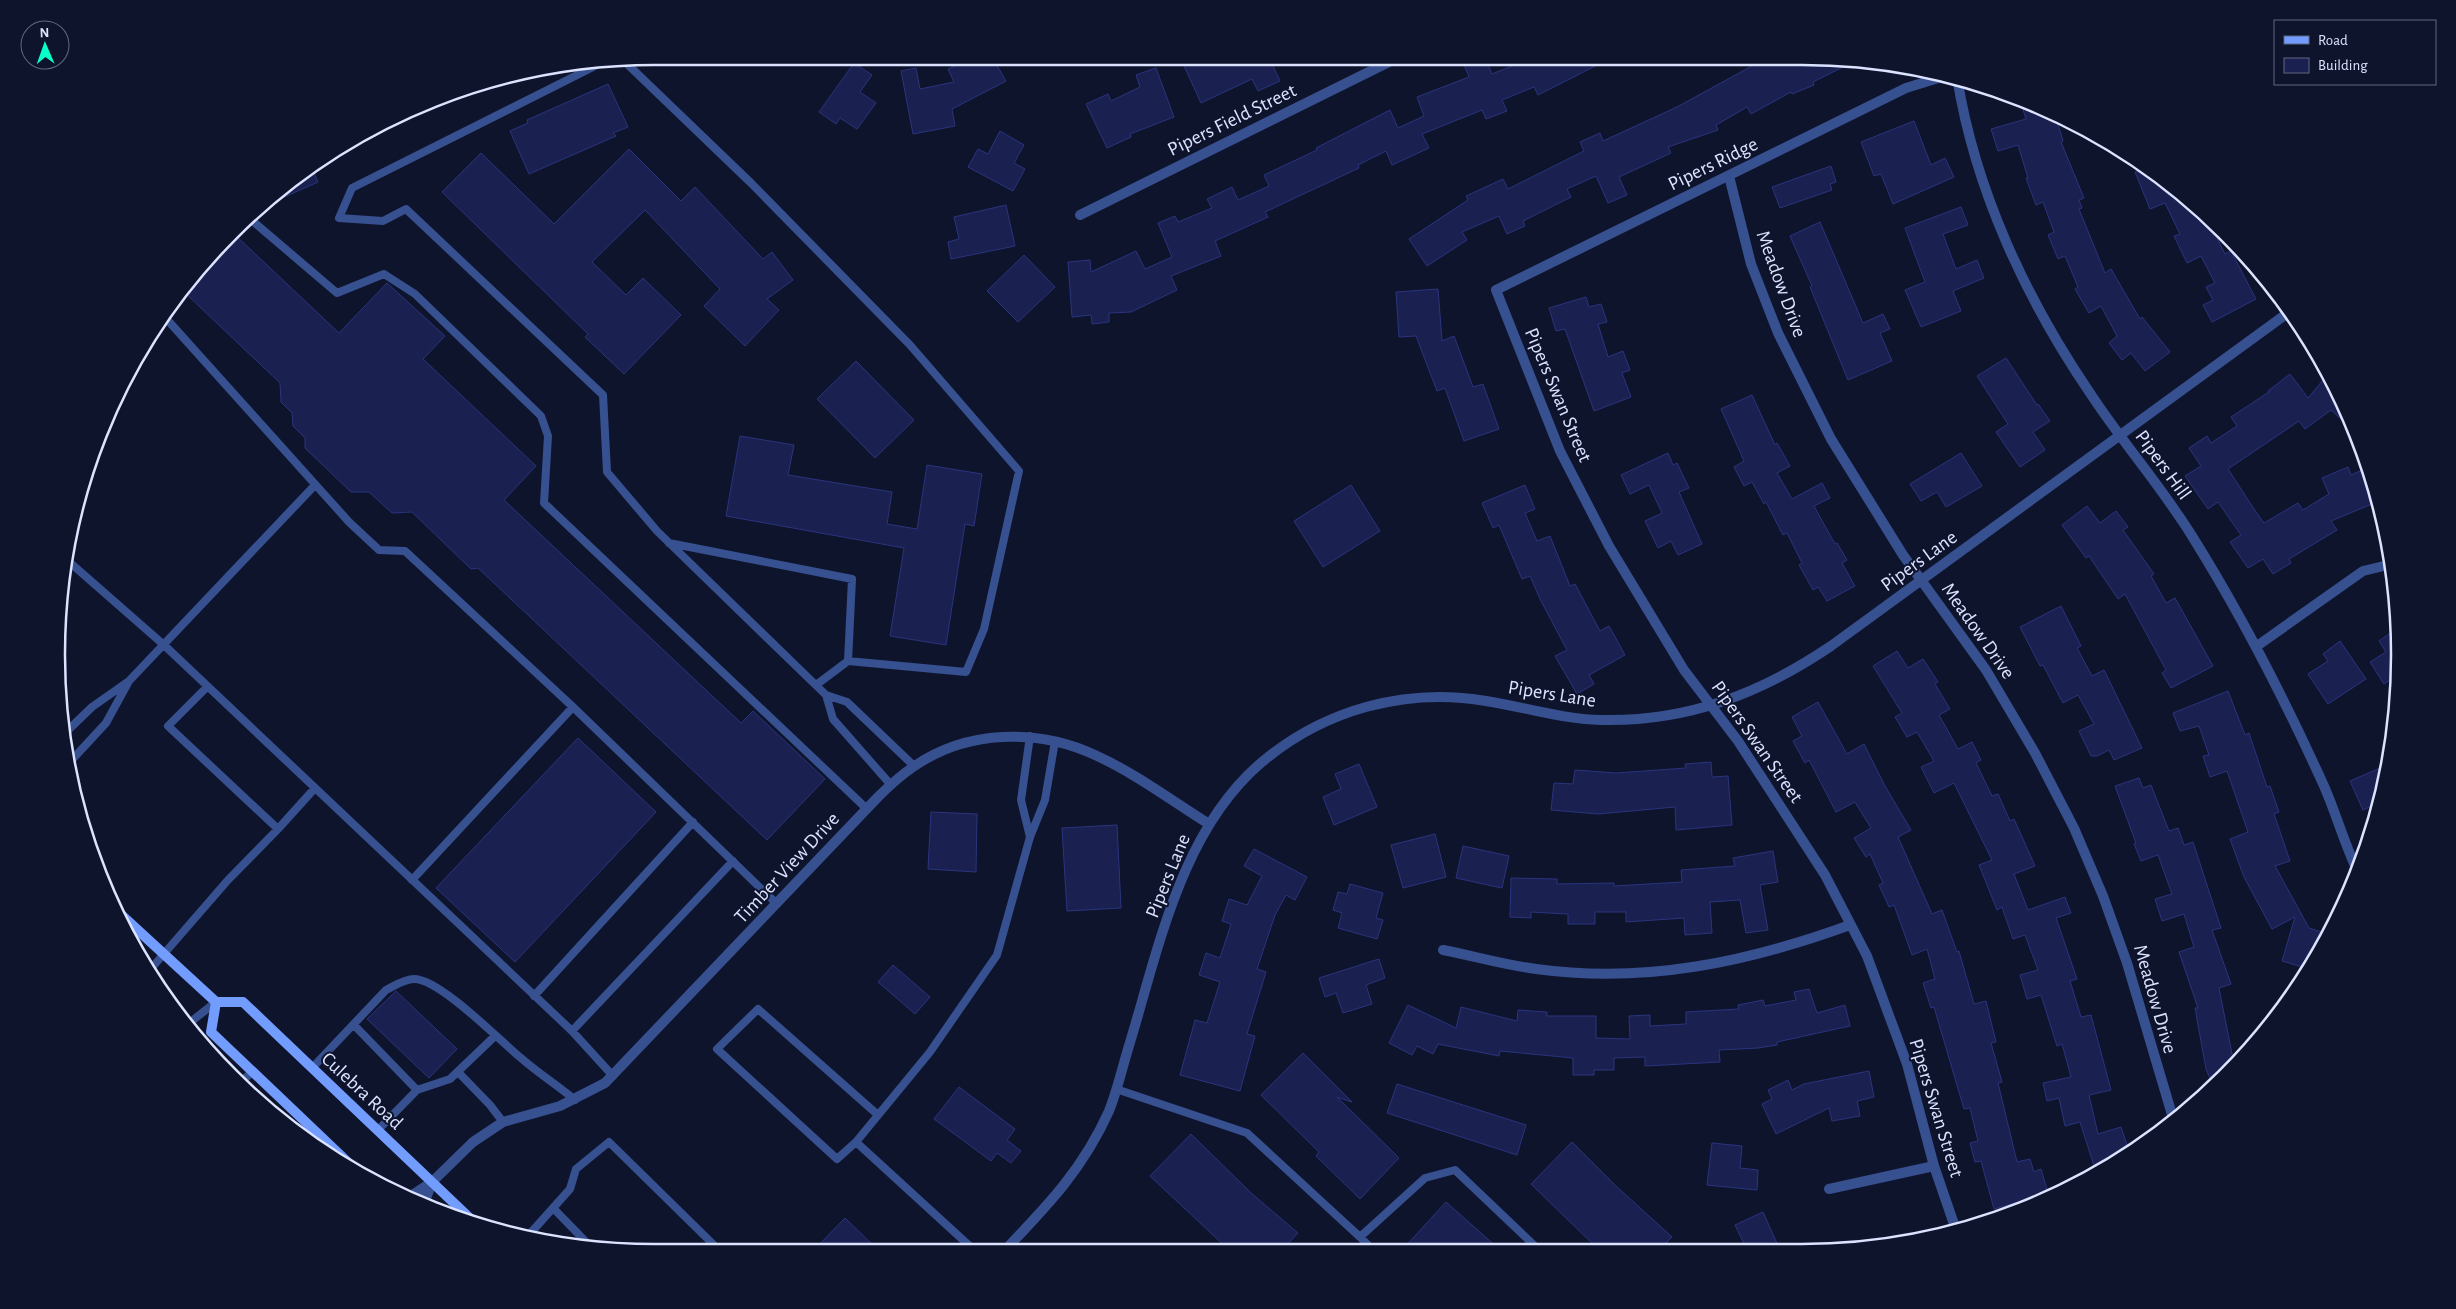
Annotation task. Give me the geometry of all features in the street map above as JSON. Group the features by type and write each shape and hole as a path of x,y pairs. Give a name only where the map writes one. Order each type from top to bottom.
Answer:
{"main road":[{"path":"131,925 216,1002 211,1032 334,1149"},
{"name":"Culebra Road","path":"216,1002 243,1002 464,1213"}],"street":[{"name":"Pipers Field Street","path":"1080,215 1383,65"},
{"name":"Pipers Ridge","path":"1496,290 1906,88 1933,80"},
{"name":"Pipers Hill","path":"1958,86 1982,180 2012,258 2051,332 2119,435 2191,534 2257,646 2325,789 2353,862"},
{"name":"Meadow Drive","path":"1729,176 1751,264 1778,334 1831,440 1903,555 1990,677 2035,753 2077,835 2124,955 2171,1113"},
{"name":"Pipers Swan Street","path":"1496,290 1560,451 1609,546 1684,670 1738,741 1825,875 1867,956 1907,1064 1934,1166 1955,1224"},
{"name":"Pipers Lane","path":"1011,1244 1058,1195 1077,1170 1105,1117 1116,1089 1169,916 1184,875 1209,824 1239,784 1280,749 1336,716 1375,704 1417,698 1456,697 1488,701 1564,716 1602,720 1654,717 1712,705 1756,690 1796,670 2284,316"},
{"path":"2257,646 2364,571 2384,566"},
{"name":"Timber View Drive","path":"416,1193 432,1182 473,1142 503,1122 575,1100 595,1090 614,1076 890,785 914,766 939,752 969,742 1000,737 1030,736 1055,741 1082,750 1113,764 1209,824"},
{"path":"1443,950 1536,969 1600,974 1665,972 1729,962 1791,947 1850,925"},
{"path":"1829,1189 1934,1166"},
{"name":"Timber View Drive","path":"426,1198 432,1182"}],"lane":[{"path":"628,66 751,183 903,338 1019,471 984,629 966,672 848,661 816,685"},
{"path":"589,69 352,188 339,218 383,221 406,209 603,395 607,472 668,542 826,695 847,702 914,766"},
{"path":"254,222 337,293 384,274 415,294 541,416 548,436 544,503 867,809"},
{"path":"168,322 349,522 379,550 406,551 573,707 777,904"},
{"path":"70,728 92,707 129,682 315,484"},
{"path":"668,542 852,579 848,661"},
{"path":"72,564 164,645 572,1031 614,1076"},
{"path":"74,758 106,723 129,682"},
{"path":"207,687 168,726 278,829"},
{"path":"826,695 833,719 890,785"},
{"path":"412,880 573,707"},
{"path":"1030,736 1021,800 1030,837"},
{"path":"878,1115 758,1009 717,1049 836,1159 856,1142 930,1052 997,955 1030,837 1045,800 1055,741"},
{"path":"154,965 162,953 315,788"},
{"path":"534,996 693,822"},
{"path":"572,1031 733,861"},
{"path":"312,1068 386,990 398,983 414,979 432,985 447,994 495,1036 575,1100"},
{"path":"193,1020 216,1002"},
{"path":"354,1025 417,1090"},
{"path":"378,1130 417,1090 450,1079 495,1036"},
{"path":"245,1078 252,1072"},
{"path":"458,1072 490,1105 503,1122"},
{"path":"1116,1089 1247,1133 1367,1244"},
{"path":"532,1231 570,1189 576,1169 610,1142 713,1244"},
{"path":"856,1142 967,1244"},
{"path":"1360,1237 1425,1178 1454,1170 1533,1244"},
{"path":"554,1209 584,1240"}],"building":[{"path":"853,65 857,65 872,75 860,92 876,103 857,129 840,118 836,124 819,112"},
{"path":"956,65 997,65 1006,81 952,109 955,126 913,134 901,71 916,68 920,89 954,82 948,69"},
{"path":"1184,65 1273,65 1280,81 1258,91 1252,79 1201,103"},
{"path":"1464,65 1488,65 1492,74 1514,65 1597,65 1538,95 1534,87 1502,100 1507,111 1486,119 1482,110 1422,134 1429,148 1392,165 1386,151 1358,165 1359,168 1265,212 1268,217 1215,241 1221,256 1171,276 1177,290 1131,312 1109,313 1109,322 1092,324 1091,315 1072,317 1068,262 1090,260 1091,272 1136,251 1145,269 1172,257 1158,223 1175,216 1178,222 1212,208 1207,199 1232,187 1238,200 1269,186 1264,175 1317,150 1316,148 1390,110 1398,128 1424,116 1417,97 1469,77"},
{"path":"1755,65 1844,66 1813,82 1814,85 1792,94 1791,92 1751,114 1747,107 1716,125 1718,130 1668,147 1671,153 1619,177 1627,195 1608,203 1596,176 1567,189 1571,197 1523,221 1525,226 1507,234 1499,216 1462,232 1467,240 1427,266 1409,239 1468,200 1466,196 1503,179 1508,189 1584,151 1580,142 1600,133 1603,141 1677,107"},
{"path":"1156,68 1174,117 1130,134 1131,137 1107,148 1086,104 1108,94 1111,101 1140,87 1136,75"},
{"path":"608,84 628,127 613,133 616,136 529,174 510,131 528,123 527,120"},
{"path":"2022,108 2058,124 2063,141 2061,142 2084,198 2079,200 2082,208 2079,209 2105,273 2111,269 2140,319 2142,317 2170,352 2145,371 2131,353 2122,360 2109,343 2117,336 2101,306 2089,313 2075,289 2078,287 2065,256 2058,259 2048,235 2054,232 2043,202 2036,205 2026,178 2028,178 2018,145 1998,151 1991,129 2026,119"},
{"path":"1914,121 1931,165 1945,158 1954,177 1893,204 1881,174 1874,176 1861,142"},
{"path":"1000,131 1024,145 1014,163 1025,169 1013,191 968,167 978,149 988,154"},
{"path":"629,149 681,201 695,187 763,259 772,252 793,280 767,299 779,310 745,346 704,306 720,289 645,210 592,262 626,295 643,278 681,315 624,374 585,337 588,334 442,192 481,153 554,224"},
{"path":"1831,166 1836,182 1830,184 1832,190 1780,208 1772,187"},
{"path":"2138,171 2190,211 2216,236 2225,254 2232,252 2256,299 2212,322 2203,305 2213,300 2206,287 2215,283 2201,256 2187,263 2174,236 2180,234 2165,203 2150,209 2135,172"},
{"path":"314,173 318,182 283,198"},
{"path":"1006,205 1015,246 951,259 948,242 959,239 954,217"},
{"path":"1961,207 1968,225 1943,234 1956,269 1977,260 1984,278 1953,291 1961,311 1921,327 1905,290 1925,282 1905,228"},
{"path":"1820,222 1863,323 1883,314 1890,329 1880,333 1892,361 1848,380 1810,287 1812,286 1790,236"},
{"path":"238,238 339,333 387,283 445,336 423,359 536,466 504,500 741,723 753,711 825,779 767,840 478,568 471,569 412,512 392,513 369,492 351,492 305,448 305,438 293,426 292,413 281,402 280,383 188,295 211,266"},
{"path":"1024,255 1055,287 1018,322 987,291"},
{"path":"1438,289 1442,341 1454,336 1473,387 1483,384 1499,429 1464,441 1445,388 1437,391 1416,336 1399,337 1396,292"},
{"path":"1586,297 1589,307 1601,304 1607,322 1598,324 1608,357 1623,351 1630,370 1622,373 1631,397 1594,411 1565,329 1556,331 1549,308"},
{"path":"2006,358 2050,421 2033,432 2045,450 2020,467 1996,432 2008,424 1977,376"},
{"path":"856,361 914,420 875,458 817,399"},
{"path":"2290,374 2308,398 2323,380 2342,420 2331,410 2305,429 2299,421 2228,469 2264,523 2298,503 2303,510 2329,494 2322,478 2348,467 2351,475 2362,470 2372,504 2331,521 2337,530 2289,559 2291,563 2273,574 2263,559 2248,568 2230,542 2241,535 2218,502 2208,509 2185,476 2201,466 2189,448 2207,436 2211,443 2237,426 2231,417"},
{"path":"1752,395 1775,445 1777,443 1790,466 1777,473 1792,499 1822,483 1830,498 1814,506 1835,544 1837,543 1847,560 1842,563 1855,586 1827,601 1818,587 1813,590 1799,565 1802,563 1787,533 1783,535 1766,502 1764,504 1752,482 1744,486 1734,467 1744,461 1721,409"},
{"path":"740,436 794,445 788,475 892,492 887,524 917,529 927,465 982,474 974,526 965,524 946,645 890,636 904,548 726,516"},
{"path":"1668,453 1673,465 1677,463 1689,488 1679,492 1702,544 1678,555 1671,541 1658,548 1645,521 1662,513 1649,485 1630,494 1621,475"},
{"path":"1961,453 1982,486 1946,507 1937,492 1921,501 1910,484"},
{"path":"1351,485 1380,531 1323,567 1294,521"},
{"path":"1525,485 1535,509 1525,513 1537,541 1550,536 1570,586 1575,584 1600,631 1609,626 1625,655 1589,675 1594,684 1577,694 1555,656 1567,650 1530,576 1522,579 1499,525 1493,528 1482,503"},
{"path":"2087,506 2100,523 2116,511 2128,527 2123,530 2154,574 2151,576 2166,603 2175,598 2213,666 2171,688 2162,673 2166,670 2125,594 2118,599 2089,556 2086,558 2062,525"},
{"path":"2061,606 2081,646 2077,648 2092,676 2104,670 2142,748 2114,760 2109,750 2097,756 2091,756 2079,731 2094,724 2078,695 2063,703 2043,665 2040,666 2020,627"},
{"path":"2390,633 2390,680 2384,684 2370,662 2386,652 2379,641"},
{"path":"2340,641 2366,679 2328,704 2308,674 2328,661 2323,654"},
{"path":"1897,651 1908,668 1923,659 1938,682 1935,684 1950,709 1939,715 1958,749 1972,742 1981,760 1976,763 1992,796 1998,794 2010,821 2014,819 2035,866 2014,874 2028,910 2065,897 2071,913 2056,918 2077,979 2070,981 2081,1017 2091,1015 2111,1090 2089,1095 2098,1134 2121,1127 2127,1146 2094,1166 2080,1122 2065,1126 2059,1098 2047,1101 2043,1083 2071,1077 2062,1044 2057,1046 2041,995 2027,999 2020,975 2038,970 2025,935 2013,939 2002,907 1997,910 1979,865 1992,860 1954,783 1934,793 1921,767 1934,761 1917,732 1907,737 1895,717 1902,713 1873,666"},
{"path":"2228,691 2245,735 2249,733 2267,787 2270,786 2279,812 2274,814 2290,861 2275,866 2309,928 2321,932 2301,967 2282,961 2295,917 2272,929 2244,877 2230,839 2248,832 2227,771 2210,777 2203,756 2209,755 2199,726 2180,731 2173,713"},
{"path":"1818,702 1847,754 1864,744 1885,786 1911,830 1898,837 1932,914 1942,910 1957,952 1959,951 1974,1004 1986,1001 1996,1042 1991,1043 2002,1082 1998,1083 2017,1162 2030,1159 2034,1172 2041,1169 2047,1190 2025,1200 1994,1209 1981,1161 1975,1162 1970,1143 1978,1141 1970,1108 1964,1109 1934,1007 1931,1008 1923,983 1935,979 1927,949 1912,955 1894,905 1889,907 1879,885 1883,883 1870,854 1866,857 1854,838 1871,828 1855,802 1836,812 1809,760 1805,763 1793,741 1802,736 1792,717"},
{"path":"578,738 656,812 515,962 436,888"},
{"path":"1711,762 1712,777 1728,776 1732,825 1676,830 1675,807 1598,814 1551,810 1554,783 1573,784 1575,770 1616,773 1686,768 1685,764"},
{"path":"1359,764 1377,807 1334,825 1323,797 1341,789 1335,774"},
{"path":"2380,768 2371,806 2363,810 2350,781"},
{"path":"2139,778 2143,788 2151,785 2169,831 2178,828 2184,845 2193,842 2221,928 2212,930 2231,984 2219,988 2232,1056 2210,1079 2206,1069 2195,1008 2198,1008 2179,952 2194,947 2184,914 2162,921 2155,899 2172,894 2158,855 2141,861 2115,786"},
{"path":"931,812 977,814 976,872 928,869"},
{"path":"1117,825 1121,908 1067,911 1062,828"},
{"path":"1435,834 1446,877 1403,888 1391,845"},
{"path":"1463,846 1509,856 1502,888 1456,878"},
{"path":"1254,849 1307,877 1295,900 1286,895 1275,915 1257,969 1266,972 1247,1034 1255,1036 1240,1091 1180,1075 1195,1020 1207,1023 1220,982 1199,975 1206,953 1220,958 1231,924 1222,921 1229,899 1247,905 1262,876 1244,866"},
{"path":"1773,851 1778,882 1760,885 1768,930 1746,933 1740,900 1710,902 1712,933 1685,935 1684,918 1626,922 1626,912 1595,912 1595,924 1568,924 1568,914 1531,912 1531,918 1510,917 1511,878 1557,879 1557,884 1614,883 1614,886 1682,882 1681,870 1735,866 1733,858"},
{"path":"1350,884 1383,893 1376,918 1383,920 1377,939 1338,928 1342,913 1333,910 1338,892 1347,894"},
{"path":"1379,959 1385,978 1366,985 1372,1004 1343,1013 1336,993 1325,997 1319,978"},
{"path":"893,965 930,997 915,1014 878,982"},
{"path":"1809,989 1817,1013 1845,1005 1850,1026 1777,1042 1777,1045 1719,1050 1720,1062 1645,1066 1645,1057 1614,1058 1614,1070 1594,1070 1594,1075 1573,1075 1573,1058 1500,1051 1499,1056 1438,1044 1433,1054 1417,1046 1412,1055 1389,1043 1408,1005 1456,1028 1461,1007 1517,1021 1518,1010 1547,1012 1547,1016 1596,1016 1596,1038 1630,1039 1629,1016 1650,1015 1650,1026 1686,1024 1686,1012 1739,1009 1738,1005 1763,1000 1765,1006 1796,1000 1794,992"},
{"path":"396,991 457,1049 429,1078 367,1019"},
{"path":"1303,1053 1352,1102 1337,1097 1399,1158 1360,1199 1316,1156 1319,1152 1261,1095"},
{"path":"1869,1071 1874,1097 1857,1101 1860,1116 1832,1121 1829,1108 1776,1134 1762,1104 1772,1099 1768,1090 1788,1080 1792,1090 1804,1084"},
{"path":"1397,1084 1526,1125 1517,1155 1387,1113"},
{"path":"959,1087 1015,1129 1007,1140 1021,1151 1011,1163 997,1153 991,1161 934,1119"},
{"path":"1191,1134 1251,1193 1298,1233 1288,1244 1223,1244 1150,1176"},
{"path":"1572,1142 1616,1186 1672,1237 1665,1244 1593,1244 1531,1184"},
{"path":"1712,1143 1742,1146 1740,1168 1758,1170 1757,1190 1707,1185"},
{"path":"1446,1202 1493,1244 1408,1244"},
{"path":"1763,1212 1777,1244 1744,1244 1735,1225"},
{"path":"845,1218 872,1244 820,1244"}]}
